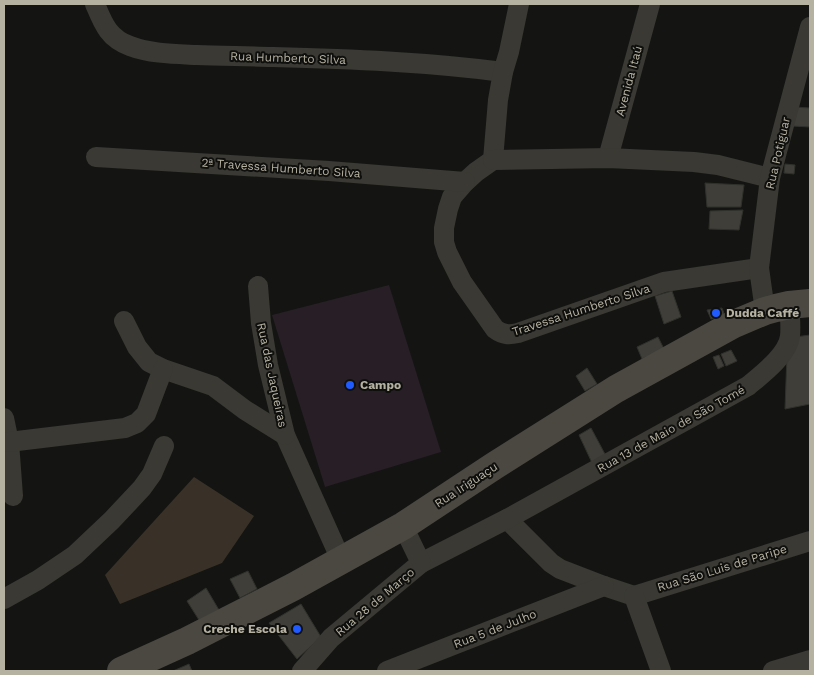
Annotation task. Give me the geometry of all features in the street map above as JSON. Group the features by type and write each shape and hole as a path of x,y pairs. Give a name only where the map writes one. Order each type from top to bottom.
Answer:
{"main road":[{"name":"Rua Iriguaçu","path":"121,671 187,641 293,587 403,526 616,389 734,324 788,306"}],"street":[{"name":"Rua Humberto Silva","path":"95,4 102,21 114,38 130,46 151,51 188,54 331,58 461,66 504,72"},
{"path":"519,4 498,100 493,160 608,158 694,162 718,165 770,178"},
{"name":"Avenida Itaú","path":"608,158 650,4"},
{"name":"Rua Potiguar","path":"788,306 759,268 770,178 810,27"},
{"name":"2ª Travessa Humberto Silva","path":"96,157 329,171 465,182"},
{"name":"Travessa Humberto Silva","path":"493,160 476,172 452,197 444,228 444,242 462,282 495,329 502,334 518,333 664,282 759,268"},
{"name":"Rua das Jaqueiras","path":"258,286 261,323 268,365 285,435 341,560"},
{"name":"Rua 13 de Maio de São Tomé","path":"421,563 507,519 748,386 770,368 783,353 790,338 788,306"},
{"name":"Rua das Jaqueiras","path":"124,321 137,347 149,362 163,369 213,386 245,410 285,435"},
{"path":"8,442 124,428 137,423 146,414 163,369"},
{"path":"4,418 8,442 12,496"},
{"path":"4,599 38,580 75,555 112,520 142,488 152,474 164,446"},
{"path":"507,519 551,563 560,569 634,596 660,671"},
{"name":"Rua 28 de Março","path":"302,671 332,638 421,563 403,526"},
{"name":"Rua São Luis de Paripe","path":"634,596 810,541"},
{"name":"Rua 5 de Julho","path":"387,671 604,586"},
{"path":"773,671 810,660"}],"shaded area":[{"path":"389,285 441,452 325,487 272,315"},
{"path":"194,477 254,516 222,563 120,604 105,575"}],"building":[{"path":"794,107 810,108 810,127 792,126"},
{"path":"785,164 795,165 794,174 784,173"},
{"path":"705,183 744,185 741,207 707,207"},
{"path":"743,210 739,230 709,229 710,211"},
{"path":"672,291 681,317 664,324 655,296"},
{"path":"722,308 725,316 711,319 707,310"},
{"path":"810,335 810,404 785,409 787,354 795,337"},
{"path":"658,337 664,349 642,359 637,347"},
{"path":"731,350 737,361 726,366 721,354"},
{"path":"719,355 724,366 718,369 713,357"},
{"path":"587,368 597,384 585,391 576,376"},
{"path":"591,428 606,456 593,465 579,435"},
{"path":"248,571 257,589 240,598 230,579"},
{"path":"206,588 219,610 199,620 187,601"},
{"path":"301,604 321,637 297,659 269,623"},
{"path":"189,664 192,671 173,671"}],"place":[{"name":"Dudda Caffé","path":"716,313"},
{"name":"Campo","path":"350,385"},
{"name":"Creche Escola","path":"297,629"}]}
